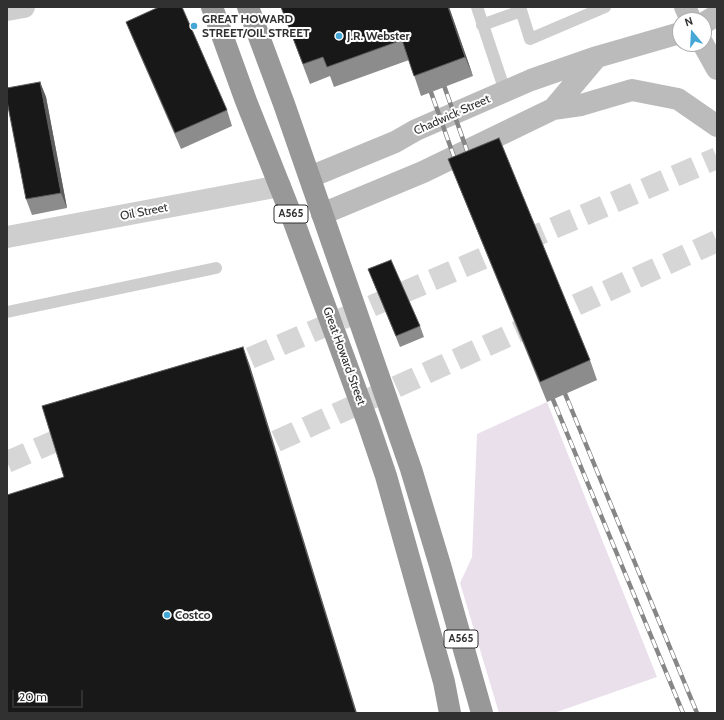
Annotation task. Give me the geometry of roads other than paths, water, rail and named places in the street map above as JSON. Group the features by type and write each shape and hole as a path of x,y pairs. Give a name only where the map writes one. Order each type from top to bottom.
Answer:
{"highway":[{"name":"Great Howard Street","path":"212,7 246,101 280,186 366,415 386,476 444,682 450,713"},
{"name":"A565","path":"248,7 310,177 411,469 482,713"}],"street":[{"path":"7,10 24,7"},
{"name":"Chadwick Street","path":"310,177 395,142 416,130 531,80 597,57 672,36"},
{"path":"707,52 717,69"},
{"path":"553,110 597,57"},
{"path":"322,214 423,172 553,110 581,105 632,90 678,99 717,126"},
{"name":"Oil Street","path":"7,237 280,186"}],"lane":[{"path":"477,7 505,91"},
{"path":"482,24 520,9 530,39 605,7"},
{"path":"7,312 216,268"}],"tunnel":[{"path":"220,371 717,158"},
{"path":"246,455 717,241"},
{"path":"7,462 81,430"}],"railway":[{"path":"441,77 471,162"},
{"path":"427,81 458,168"},
{"path":"561,384 697,713"},
{"path":"549,390 683,713"}],"place":[{"name":"GREAT HOWARD STREET/OIL STREET","path":"194,26"},
{"name":"J.R. Webster","path":"339,36"},
{"name":"Costco","path":"167,615"}]}
